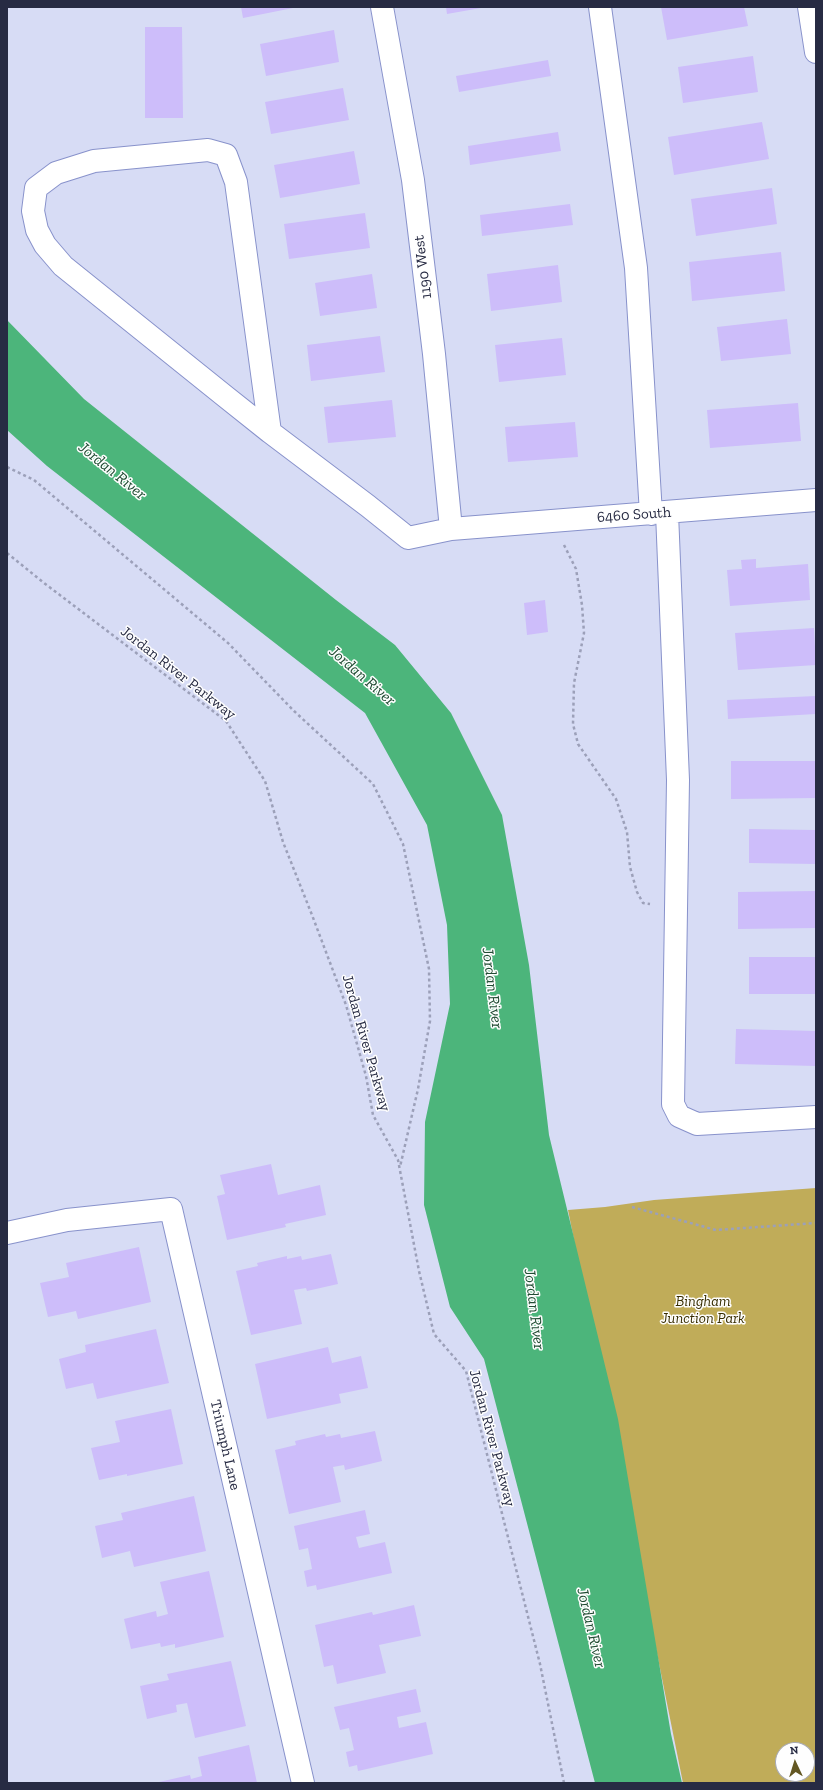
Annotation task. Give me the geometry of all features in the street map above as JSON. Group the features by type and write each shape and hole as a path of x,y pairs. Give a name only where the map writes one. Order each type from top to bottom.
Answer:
{"street":[{"name":"1190 West","path":"382,7 413,180 434,354 451,529"},
{"path":"600,7 636,268 659,513 678,780 677,904 672,1104 679,1116 697,1124 816,1117"},
{"path":"809,7 816,52"},
{"name":"6460 South","path":"270,432 236,182 226,155 208,150 94,161 56,173 36,188 33,211 37,230 45,246 63,266 270,432 408,538 451,529 816,500"},
{"name":"Triumph Lane","path":"7,1233 67,1220 171,1209 303,1783"}],"path":[{"path":"7,467 34,480 228,642 294,711 373,784 403,844 429,969 430,1021 418,1089 399,1168"},
{"path":"548,522 562,542 576,570 582,605 584,633 574,683 574,724 578,744 616,799 627,832 630,867 637,892 643,903 658,905 677,904"},
{"name":"Jordan River Parkway","path":"7,553 50,588 226,721 265,781 283,842 346,1006 366,1076 373,1114 398,1160 419,1271 434,1334 466,1371 540,1664 564,1783"},
{"path":"632,1207 716,1230 816,1223"}],"green space":[{"name":"Bingham Junction Park","path":"816,1188 816,1783 683,1783 568,1210 605,1207 654,1200"}],"water":[{"name":"Jordan River","path":"7,320 84,399 336,600 395,645 451,713 502,815 529,965 549,1135 618,1419 671,1734 682,1783 595,1783 484,1359 450,1307 424,1205 425,1122 450,1004 447,925 427,825 365,713 47,466 7,430"}],"building":[{"path":"241,7 293,7 293,8 243,18"},
{"path":"446,7 480,7 481,8 447,14"},
{"path":"661,7 744,7 748,26 667,40"},
{"path":"145,27 182,27 183,118 145,118"},
{"path":"334,30 339,62 266,76 260,44"},
{"path":"753,56 758,92 683,103 678,67"},
{"path":"548,60 551,76 459,92 456,76"},
{"path":"343,88 349,120 271,134 265,102"},
{"path":"762,122 769,159 674,175 668,137"},
{"path":"558,132 561,151 470,165 468,146"},
{"path":"354,151 360,184 280,198 274,165"},
{"path":"772,188 777,224 696,236 691,199"},
{"path":"570,204 573,225 482,236 480,215"},
{"path":"365,213 370,248 289,259 284,224"},
{"path":"781,252 785,291 692,301 689,262"},
{"path":"558,265 562,302 491,311 487,274"},
{"path":"372,274 377,308 320,316 315,283"},
{"path":"787,319 791,354 721,361 717,327"},
{"path":"380,336 385,372 311,381 307,345"},
{"path":"562,338 566,375 499,382 495,345"},
{"path":"392,400 396,437 328,443 324,407"},
{"path":"798,403 801,441 710,448 707,410"},
{"path":"575,422 578,457 508,462 505,427"},
{"path":"756,559 756,568 808,564 810,600 730,606 727,570 742,569 741,560"},
{"path":"545,600 548,632 527,635 524,603"},
{"path":"814,628 816,665 738,670 735,633"},
{"path":"816,696 816,714 728,719 727,700"},
{"path":"731,761 816,761 816,798 731,799"},
{"path":"749,829 816,830 816,864 749,863"},
{"path":"816,891 816,928 738,929 738,892"},
{"path":"749,957 816,957 816,994 749,994"},
{"path":"736,1029 816,1031 816,1066 735,1064"},
{"path":"271,1164 278,1195 320,1185 326,1215 285,1224 286,1227 227,1240 217,1196 225,1194 220,1175"},
{"path":"139,1247 151,1302 78,1319 76,1311 48,1317 40,1283 69,1277 66,1263"},
{"path":"331,1254 338,1284 307,1291 306,1288 294,1290 302,1324 251,1335 236,1271 258,1266 257,1263 287,1256 287,1259 301,1256 302,1260"},
{"path":"156,1329 169,1383 97,1399 93,1383 66,1389 59,1359 86,1352 85,1345"},
{"path":"328,1347 332,1363 361,1356 368,1388 339,1394 341,1403 267,1419 255,1364"},
{"path":"171,1409 183,1464 127,1476 127,1474 99,1480 91,1448 120,1442 115,1421"},
{"path":"375,1431 382,1461 345,1470 344,1465 333,1467 341,1502 289,1514 275,1450 296,1445 295,1441 325,1434 326,1437 340,1434 341,1438"},
{"path":"194,1496 206,1551 134,1567 130,1551 102,1558 95,1526 123,1520 121,1513"},
{"path":"365,1510 370,1534 356,1537 359,1548 385,1542 392,1573 317,1590 316,1585 307,1587 304,1571 312,1569 308,1548 299,1550 294,1526"},
{"path":"209,1571 224,1637 175,1648 175,1644 161,1647 160,1643 131,1649 124,1619 156,1611 157,1617 168,1614 160,1582"},
{"path":"414,1605 421,1636 379,1645 386,1673 337,1684 333,1665 324,1667 315,1625 372,1612 373,1615"},
{"path":"231,1661 246,1726 195,1738 187,1703 176,1705 177,1712 147,1719 140,1686 169,1680 167,1674"},
{"path":"416,1689 421,1712 397,1717 399,1728 426,1722 433,1754 358,1771 357,1765 349,1767 346,1752 354,1750 349,1728 340,1730 334,1707"},
{"path":"249,1745 257,1783 159,1782 190,1775 191,1779 202,1776 198,1757"}]}
